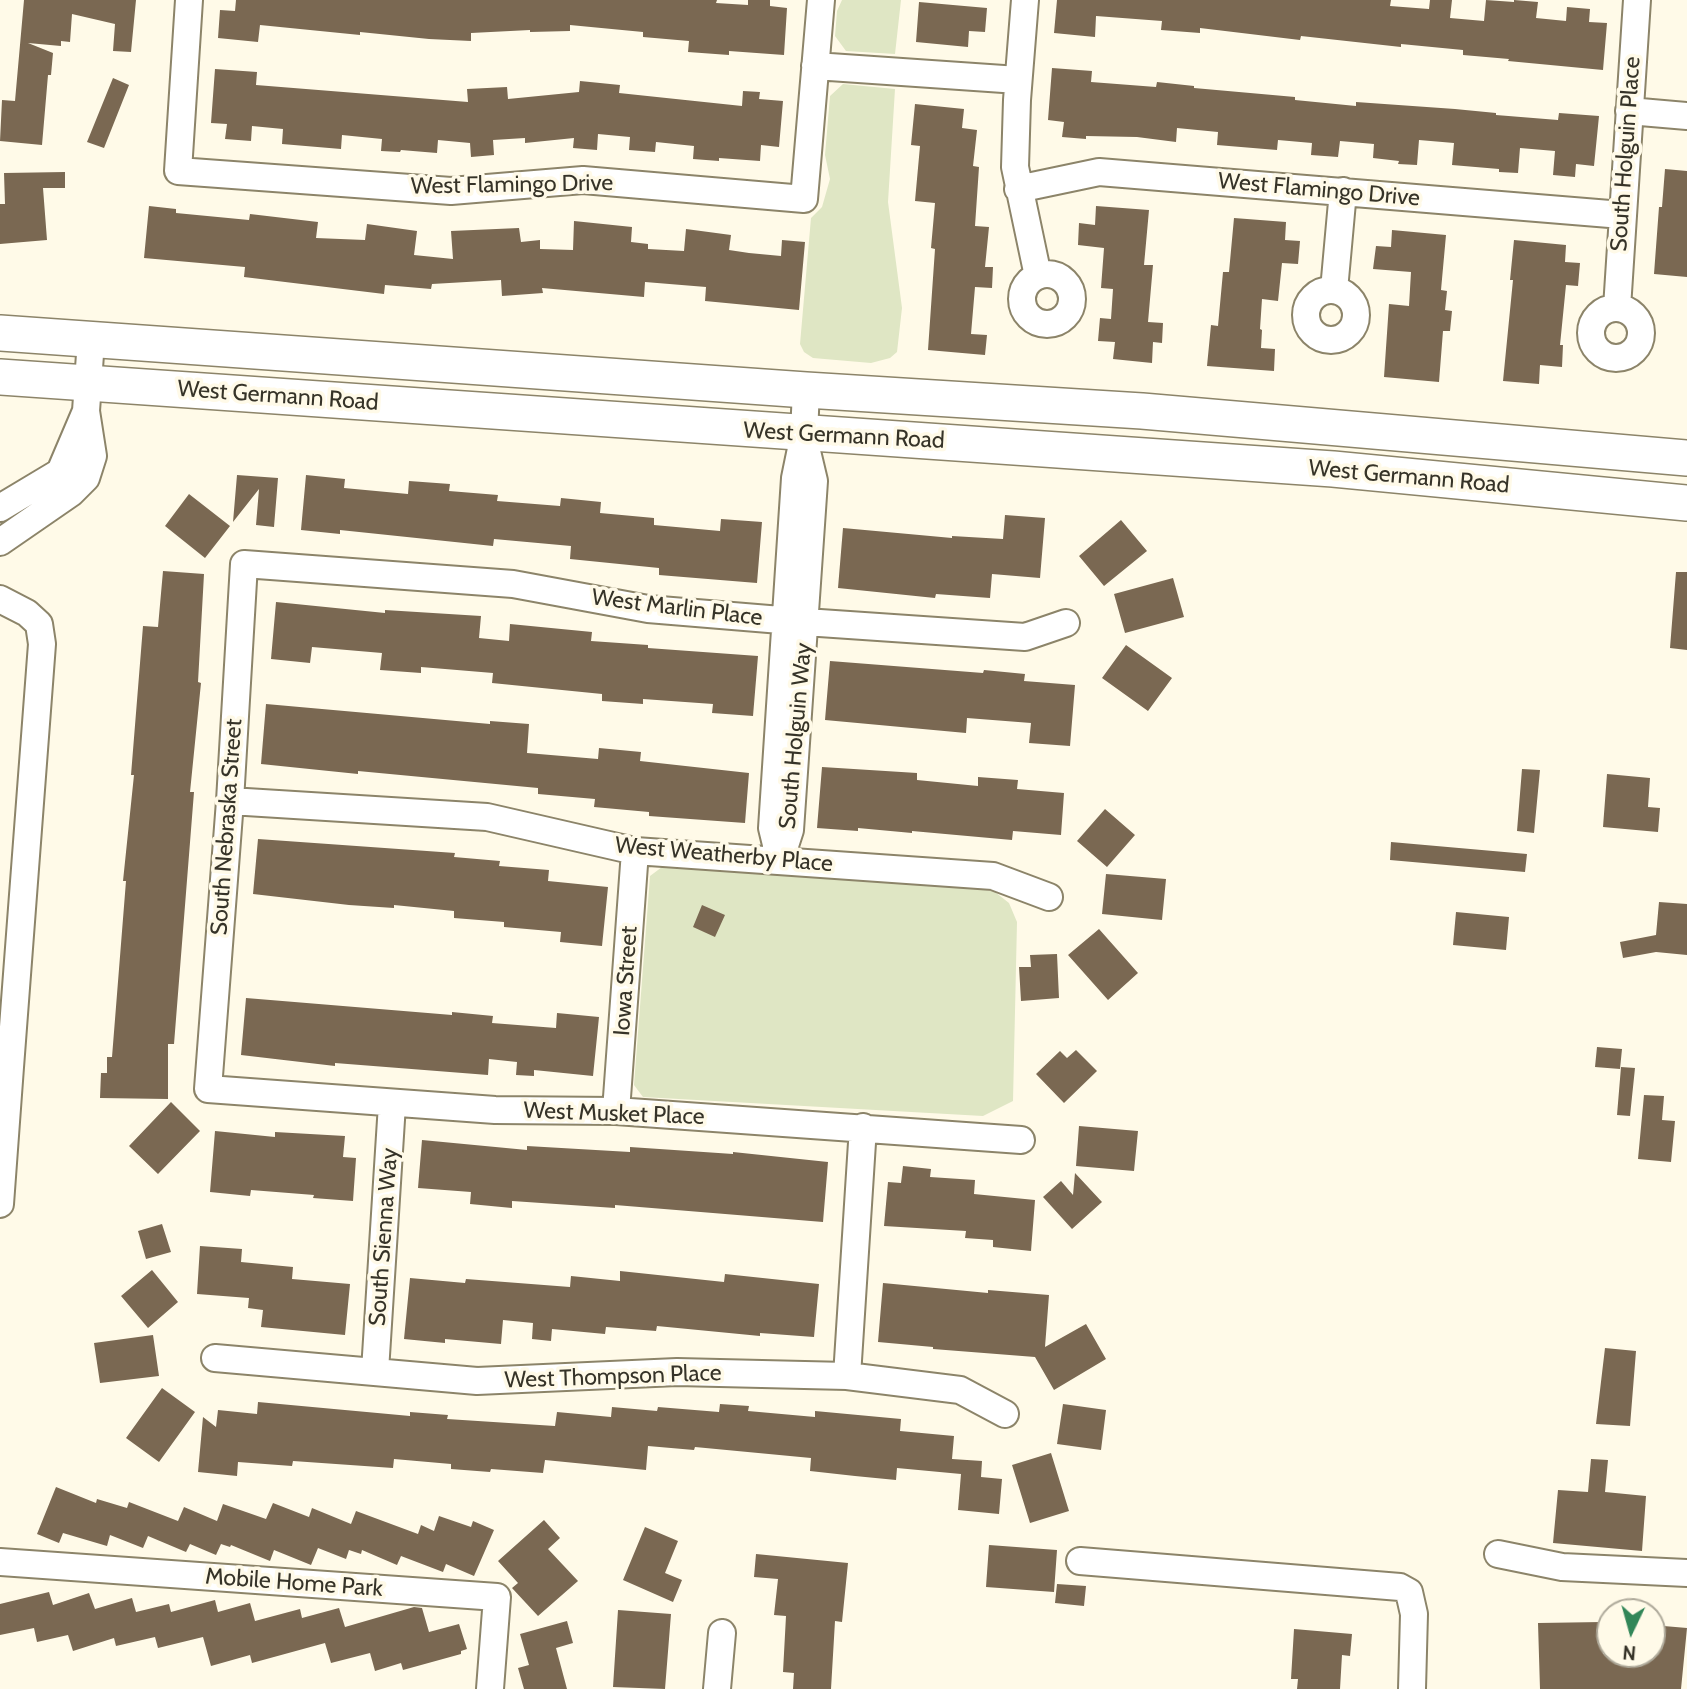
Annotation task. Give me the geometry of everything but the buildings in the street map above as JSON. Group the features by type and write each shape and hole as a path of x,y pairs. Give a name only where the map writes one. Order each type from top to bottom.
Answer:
{"main road":[{"name":"West Germann Road","path":"0,333 1142,411 1687,458"},
{"name":"West Germann Road","path":"0,377 87,397 1039,448 1333,469 1687,503"}],"street":[{"name":"West Flamingo Drive","path":"189,0 178,171 451,191 583,180 804,199 815,66"},
{"path":"821,0 815,66 1018,80"},
{"path":"1025,0 1014,167 1038,276"},
{"name":"South Holguin Place","path":"1616,308 1637,0"},
{"path":"1629,111 1687,116"},
{"name":"West Flamingo Drive","path":"1017,189 1099,172 1622,215"},
{"path":"1334,290 1343,191"},
{"path":"0,542 71,493 86,478 93,456 87,397 91,340"},
{"name":"South Holguin Way","path":"780,861 790,830 796,621 814,481 804,434 806,390"},
{"path":"0,508 60,472 87,397"},
{"path":"65,460 86,478"},
{"name":"West Marlin Place","path":"244,564 513,584 648,609 796,621 1026,637 1066,623"},
{"name":"South Nebraska Street","path":"208,1089 230,801 244,564"},
{"path":"0,599 27,612 39,624 42,644 5,1067 0,1204"},
{"name":"West Weatherby Place","path":"230,801 487,817 635,851 993,876 1049,897"},
{"name":"Iowa Street","path":"616,1111 635,851"},
{"name":"West Musket Place","path":"208,1089 495,1110 616,1111 1021,1140"},
{"name":"South Sienna Way","path":"375,1371 392,1104"},
{"path":"847,1376 863,1127"},
{"name":"West Thompson Place","path":"215,1358 477,1381 677,1372 847,1376 960,1390 1005,1414"},
{"path":"1498,1554 1562,1567 1687,1573"},
{"path":"1080,1561 1400,1587 1409,1592 1414,1615 1413,1677"},
{"name":"Mobile Home Park","path":"0,1562 497,1597 490,1689"},
{"path":"718,1689 722,1633"}],"green space":[{"path":"842,0 901,0 895,54 846,51 835,36 837,11"},
{"path":"843,84 895,89 888,202 902,308 897,352 890,358 871,363 813,358 804,352 800,344 811,218 822,207 830,179 825,155 830,96"},
{"path":"662,867 995,892 1009,903 1017,922 1013,1101 983,1116 643,1097 634,1085 650,876"}]}
